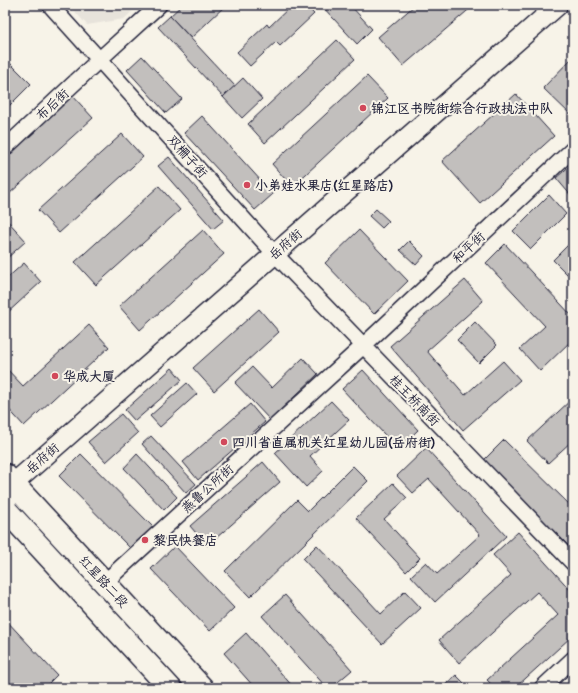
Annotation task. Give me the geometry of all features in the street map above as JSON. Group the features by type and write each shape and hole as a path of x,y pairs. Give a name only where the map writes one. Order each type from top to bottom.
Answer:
{"main road":[{"name":"红星路二段","path":"7,486 105,582 202,688"},
{"name":"红星路二段","path":"5,509 170,688"}],"street":[{"name":"双栅子街","path":"50,5 275,254"},
{"name":"布后街","path":"5,148 159,5"},
{"name":"岳府街","path":"7,486 275,254 558,5"},
{"name":"和平街","path":"363,346 573,149"},
{"name":"桂王桥南街","path":"275,254 573,563"},
{"name":"燕鲁公所街","path":"105,582 363,346"},
{"path":"542,688 573,659"}],"shaded area":[{"path":"69,5 139,5 124,19 87,25"}],"building":[{"path":"182,5 226,5 191,38 170,16"},
{"path":"292,5 305,5 314,14 280,46 276,42 250,66 237,52 267,24 269,27"},
{"path":"321,5 350,5 372,29 357,44"},
{"path":"415,5 474,5 403,66 378,37"},
{"path":"170,16 235,86 223,97 158,27"},
{"path":"337,40 355,59 265,143 248,124"},
{"path":"142,56 182,99 166,113 127,70"},
{"path":"573,57 573,117 543,88"},
{"path":"5,58 31,84 5,110 5,84 7,82 5,81"},
{"path":"367,76 388,98 292,187 272,164"},
{"path":"243,78 262,99 242,118 223,97"},
{"path":"516,94 554,136 480,203 442,161"},
{"path":"72,95 93,118 9,194 5,189 5,156"},
{"path":"202,116 273,194 255,210 184,133"},
{"path":"122,134 143,157 59,233 38,210"},
{"path":"169,157 224,220 213,229 158,166"},
{"path":"573,163 573,198 556,178"},
{"path":"159,186 180,210 96,285 75,262"},
{"path":"549,195 566,214 531,249 513,231"},
{"path":"376,209 389,221 382,228 369,216"},
{"path":"5,218 26,241 5,260"},
{"path":"203,230 224,254 140,330 119,306"},
{"path":"359,230 408,281 374,314 325,263"},
{"path":"573,240 573,276 571,278 553,260"},
{"path":"409,241 424,256 416,265 400,250"},
{"path":"505,244 573,317 573,339 540,371 520,349 545,326 486,263"},
{"path":"24,263 41,282 5,315 5,280"},
{"path":"465,280 483,301 427,351 465,395 503,361 520,380 463,430 390,346"},
{"path":"259,309 279,332 214,391 193,368"},
{"path":"475,322 497,345 479,363 457,340"},
{"name":"华成大厦","path":"89,325 109,347 24,426 5,405 5,367 23,386"},
{"path":"303,358 318,374 270,420 235,383 252,367 272,388"},
{"path":"172,368 182,380 135,421 125,410"},
{"path":"363,370 418,430 398,449 342,389"},
{"path":"187,383 197,394 160,427 150,416"},
{"path":"573,398 573,440 548,463 527,441"},
{"path":"331,401 349,420 310,456 323,471 306,487 275,453"},
{"name":"四川省直属机关红星幼儿园(岳府街)","path":"250,404 265,422 198,480 183,462"},
{"path":"121,414 138,433 106,462 88,442"},
{"path":"151,436 196,484 186,493 142,444"},
{"path":"504,440 573,508 573,550 483,461"},
{"path":"426,448 506,536 435,602 411,576 426,562 437,574 480,535 429,479 413,493 397,476"},
{"path":"81,454 153,527 131,549 59,476"},
{"path":"137,454 177,497 164,510 124,468"},
{"path":"263,462 280,482 207,546 190,526"},
{"path":"353,466 368,481 250,597 225,571 297,500 308,511"},
{"path":"393,483 407,498 384,519 420,558 406,572 356,518"},
{"path":"518,532 573,593 573,622 571,637 515,688 495,688 487,680 558,615 537,592 459,663 439,640 511,575 493,555"},
{"path":"317,545 381,614 405,591 421,608 382,644 303,559"},
{"path":"175,546 234,608 210,631 151,569"},
{"path":"285,595 352,670 331,688 327,688 262,616"},
{"path":"5,619 57,675 44,688 5,688"},
{"path":"246,633 294,688 255,688 224,653"},
{"path":"456,675 469,688 442,688"}],"place":[{"name":"锦江区书院街综合行政执法中队","path":"363,108"},
{"name":"小弟娃水果店(红星路店)","path":"247,185"},
{"name":"华成大厦","path":"55,376"},
{"name":"四川省直属机关红星幼儿园(岳府街)","path":"224,442"},
{"name":"黎民快餐店","path":"145,540"}]}
